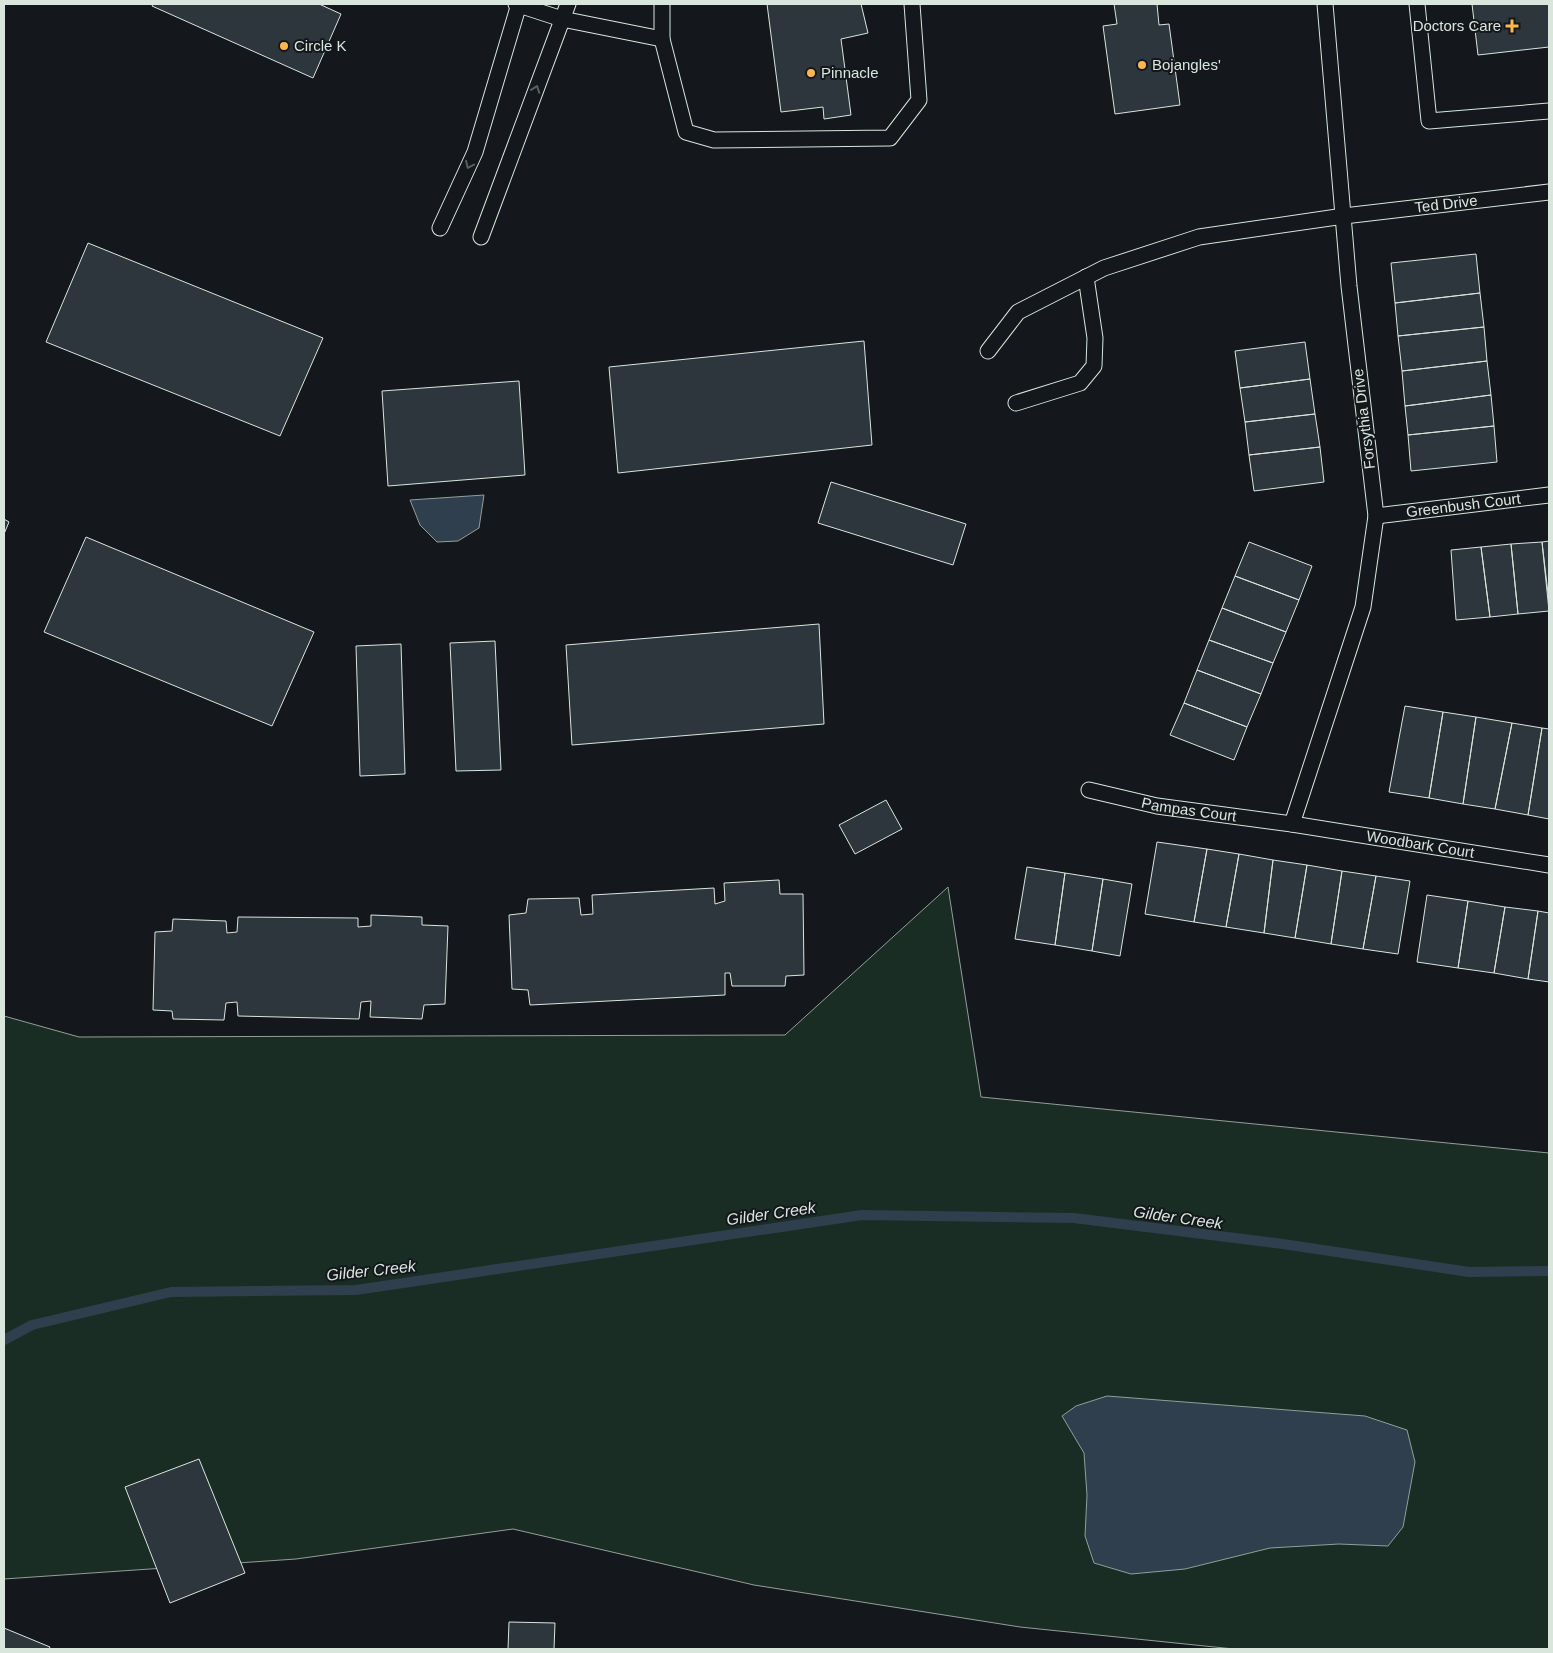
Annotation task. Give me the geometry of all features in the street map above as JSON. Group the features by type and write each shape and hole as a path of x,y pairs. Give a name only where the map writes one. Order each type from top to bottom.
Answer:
{"lane":[{"path":"440,228 475,152 518,4 562,19 662,39"},
{"path":"481,237 568,4"},
{"path":"662,4 662,39 686,132 714,140 890,138 919,100 912,4"},
{"name":"Forsythia Drive","path":"1292,824 1363,607 1376,516 1349,286 1325,4"},
{"path":"1417,4 1429,121 1549,111"},
{"name":"Ted Drive","path":"988,351 1018,312 1104,268 1198,237 1344,216 1549,192"},
{"path":"1016,403 1080,383 1094,366 1095,338 1086,277"},
{"name":"Greenbush Court","path":"1376,516 1549,495"},
{"name":"Pampas Court","path":"1089,790 1157,806 1292,824"},
{"name":"Woodbark Court","path":"1292,824 1549,865"}],"green space":[{"path":"948,887 981,1097 1549,1153 1549,1649 1234,1649 1020,1627 754,1585 513,1529 296,1559 4,1579 4,1016 79,1037 785,1035"}],"water":[{"path":"484,495 479,528 458,541 437,542 420,525 410,500"},
{"path":"1107,1396 1365,1416 1407,1430 1415,1462 1403,1527 1388,1546 1339,1544 1270,1548 1185,1569 1131,1574 1094,1563 1085,1536 1087,1495 1084,1453 1062,1416 1076,1406"}],"building":[{"name":"Circle K","path":"153,4 319,4 341,14 313,78 152,6"},
{"name":"Pinnacle","path":"767,4 861,4 868,33 841,39 851,115 824,119 823,107 781,112"},
{"name":"Bojangles'","path":"1114,4 1157,4 1159,25 1169,24 1180,105 1115,114 1103,26 1117,24"},
{"name":"Doctors Care","path":"1472,4 1549,4 1549,47 1478,55"},
{"path":"88,243 323,338 280,436 46,342"},
{"path":"1476,254 1480,293 1395,303 1391,263"},
{"path":"1480,293 1484,327 1398,336 1395,303"},
{"path":"1484,327 1487,361 1402,371 1398,336"},
{"path":"864,341 872,445 618,473 609,367"},
{"path":"1305,342 1310,379 1240,388 1235,351"},
{"path":"1487,361 1491,395 1405,406 1402,371"},
{"path":"1310,379 1315,414 1245,422 1240,388"},
{"path":"519,381 525,475 388,486 382,391"},
{"path":"1491,395 1494,426 1408,435 1405,406"},
{"path":"1315,414 1320,447 1249,455 1245,422"},
{"path":"1494,426 1497,462 1411,471 1408,435"},
{"path":"1320,447 1324,482 1254,491 1249,455"},
{"path":"831,482 966,524 953,565 818,523"},
{"path":"4,519 9,522 4,534"},
{"path":"86,537 314,632 272,726 44,632"},
{"path":"1549,541 1549,602 1542,542"},
{"path":"1249,542 1312,566 1299,600 1235,576"},
{"path":"1542,542 1549,611 1518,614 1511,544"},
{"path":"1511,544 1518,614 1490,617 1481,547"},
{"path":"1481,547 1490,617 1456,620 1451,550"},
{"path":"1235,576 1299,600 1286,632 1222,608"},
{"path":"1222,608 1286,632 1273,663 1209,640"},
{"path":"819,624 824,724 572,745 566,645"},
{"path":"1209,640 1273,663 1261,694 1197,670"},
{"path":"495,641 501,770 456,771 450,643"},
{"path":"401,644 405,774 360,776 356,646"},
{"path":"1197,670 1261,694 1247,727 1184,703"},
{"path":"1184,703 1247,727 1234,760 1170,735"},
{"path":"1405,706 1443,712 1429,798 1389,792"},
{"path":"1443,712 1476,717 1463,804 1429,798"},
{"path":"1476,717 1512,723 1495,809 1463,804"},
{"path":"1512,723 1542,728 1528,815 1495,809"},
{"path":"1542,728 1549,729 1549,819 1528,815"},
{"path":"886,800 902,829 855,854 839,825"},
{"path":"1157,842 1207,849 1194,922 1145,914"},
{"path":"1207,849 1239,854 1226,927 1194,922"},
{"path":"1239,854 1273,860 1264,933 1226,927"},
{"path":"1273,860 1307,865 1295,938 1264,933"},
{"path":"1307,865 1342,871 1331,944 1295,938"},
{"path":"1027,867 1065,873 1055,945 1015,939"},
{"path":"1342,871 1376,876 1363,949 1331,944"},
{"path":"1065,873 1103,879 1092,951 1055,945"},
{"path":"1376,876 1410,881 1398,954 1363,949"},
{"path":"1103,879 1132,884 1120,956 1092,951"},
{"path":"779,880 780,894 803,894 804,975 786,976 785,986 732,986 730,973 725,973 725,995 530,1005 528,990 512,989 509,915 526,913 528,899 579,898 581,915 593,914 592,895 714,888 715,904 725,901 724,883"},
{"path":"1427,895 1468,901 1458,968 1417,962"},
{"path":"1468,901 1505,907 1494,973 1458,968"},
{"path":"1505,907 1538,911 1528,979 1494,973"},
{"path":"1538,911 1549,913 1549,982 1528,979"},
{"path":"371,915 422,917 422,925 448,926 445,1004 424,1005 422,1019 370,1017 371,1001 361,1002 359,1019 238,1016 237,1002 226,1003 224,1020 173,1019 172,1011 153,1010 155,932 172,931 173,919 226,921 227,933 237,932 238,917 358,918 358,927 371,926"},
{"path":"199,1459 245,1573 170,1603 125,1487"},
{"path":"509,1622 555,1623 554,1649 508,1649"},
{"path":"4,1628 50,1647 49,1649 4,1649"}],"waterway":[{"name":"Gilder Creek","path":"4,1340 32,1325 171,1292 356,1290 862,1215 1074,1218 1283,1244 1469,1272 1549,1271"}],"place":[{"name":"Doctors Care","path":"1512,26"},
{"name":"Circle K","path":"284,46"},
{"name":"Bojangles'","path":"1142,65"},
{"name":"Pinnacle","path":"811,73"}]}
